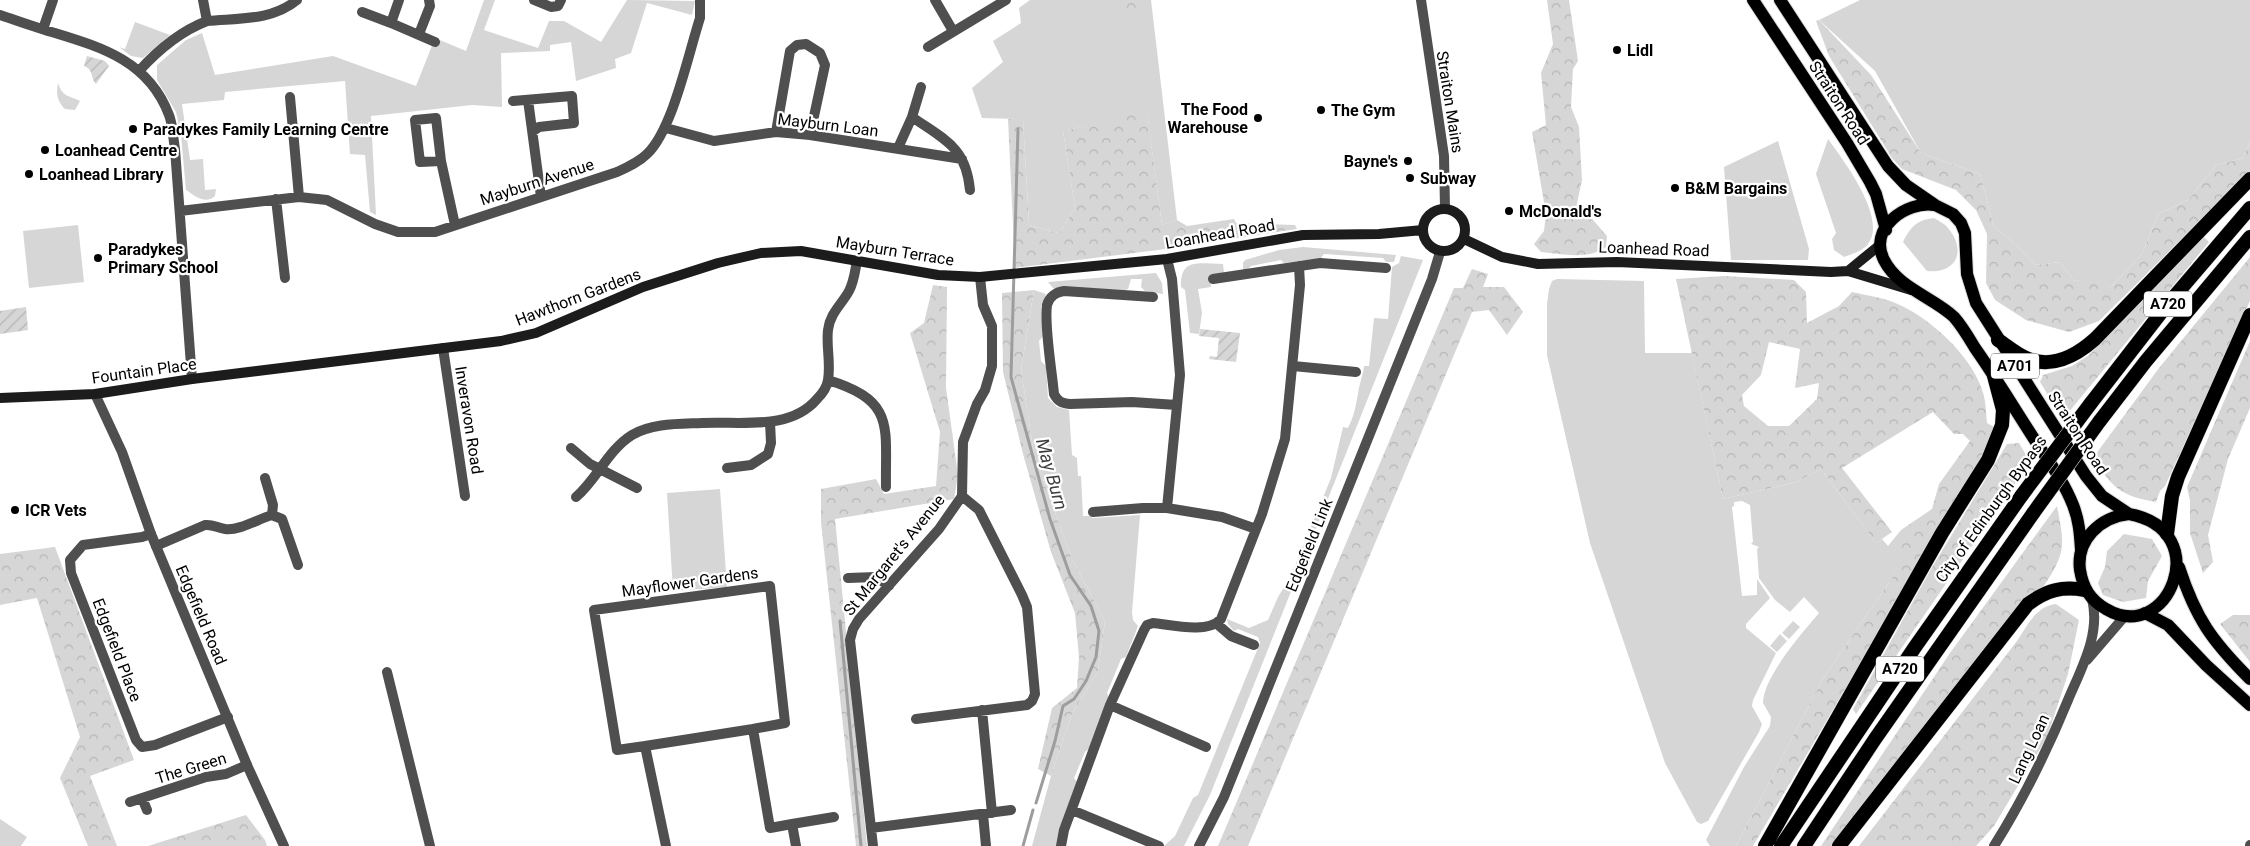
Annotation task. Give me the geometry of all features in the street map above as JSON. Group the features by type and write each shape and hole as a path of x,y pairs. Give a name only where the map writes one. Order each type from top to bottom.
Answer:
{"highway":[{"path":"1998,340 2024,358 2036,361 2062,360 2075,355 2095,339 2250,179"},
{"name":"City of Edinburgh Bypass","path":"1781,846 1910,655 2022,495 2090,403 2167,305 2250,208"},
{"name":"A720","path":"1804,846 1875,739 2099,422 2159,346 2250,237"},
{"path":"2167,534 2172,496 2178,478 2250,315"},
{"path":"1765,846 1942,533 1992,451 2002,425 2003,410 1994,376"},
{"path":"1840,846 2028,604 2050,590 2073,588 2089,594"}],"main road":[{"name":"Straiton Road","path":"1753,0 1847,143 1870,182 1877,198 1886,230"},
{"name":"Straiton Road","path":"1780,0 1888,166 1906,185 1935,205 1953,214 1966,233 1967,274 1970,289 1998,340 2086,476 2102,496 2129,514"},
{"path":"1848,271 1881,244 1893,218 1905,209 1923,203 1935,205"},
{"path":"1445,209 1452,210 1463,219 1466,232 1464,239 1454,249 1440,252 1428,244 1423,230 1429,215 1434,211 1445,209"},
{"name":"Loanhead Road","path":"1002,276 1167,259 1303,235 1379,234 1423,230"},
{"name":"Loanhead Road","path":"1464,239 1502,257 1538,264 1617,262 1831,272 1848,271 1914,291"},
{"name":"A701","path":"1881,244 1884,260 1898,276 1914,291 1929,299 1956,319 2067,492 2079,524 2080,568 2089,594"},
{"name":"Mayburn Terrace","path":"783,251 819,253 938,274 980,277 1002,276"},
{"name":"Hawthorn Gardens","path":"291,368 502,341 536,332 643,288 718,263 761,253 783,251"},
{"name":"Fountain Place","path":"0,398 95,394 192,379 291,368"},
{"path":"2081,550 2084,542 2100,524 2119,515 2129,514"},
{"name":"A701","path":"2129,514 2155,523 2167,534"},
{"path":"2167,534 2175,550 2177,561 2193,604 2208,633 2220,649 2250,679"},
{"path":"2089,594 2106,609 2124,617 2133,617 2145,613 2163,600 2171,590 2177,561"},
{"path":"2145,613 2168,625 2206,665 2250,705"}],"street":[{"path":"43,29 53,0"},
{"path":"203,0 207,22"},
{"path":"139,71 186,30 207,22 274,14 287,8 297,0"},
{"path":"390,23 399,0"},
{"path":"419,34 430,6 429,0"},
{"path":"534,0 551,7 558,6 561,0"},
{"name":"Mayburn Avenue","path":"180,211 299,197 327,200 380,227 398,232 435,232 631,166 646,155 666,128 700,18 700,0"},
{"path":"935,0 953,31"},
{"name":"Straiton Mains","path":"1421,0 1444,156 1445,209"},
{"path":"928,47 1003,2 1006,13"},
{"path":"362,12 435,42"},
{"path":"0,15 104,50 122,58 139,71 157,91 170,117 180,211 192,379"},
{"path":"776,132 790,51 798,45 806,44 820,53 825,65 810,135"},
{"name":"Mayburn Loan","path":"898,148 912,117 921,87"},
{"path":"513,101 572,96 574,123 540,127 532,132"},
{"path":"290,97 299,197"},
{"path":"528,100 541,197"},
{"path":"912,117 956,149 968,174 970,190"},
{"path":"441,161 420,162 415,120 436,118 441,161 455,225"},
{"name":"Mayburn Loan","path":"666,128 714,141 776,132 810,135 962,159"},
{"path":"276,199 285,278"},
{"name":"Edgefield Link","path":"1199,846 1224,797 1432,279 1440,252"},
{"path":"1167,259 1172,279 1180,362 1167,508"},
{"path":"576,497 592,482 620,445 632,435 642,431 677,424 770,422 787,419 803,413 823,392 828,380 828,329 833,313 852,286 857,261"},
{"path":"1213,279 1320,263 1386,268"},
{"path":"1061,846 1110,705 1140,636 1148,625 1154,623 1206,628 1217,624 1222,619 1256,528 1285,439 1300,285 1299,266"},
{"name":"St Margaret's Avenue","path":"873,846 850,640 852,629 940,529 962,496 963,442 974,411 985,390 992,366 992,326 983,305 980,277"},
{"path":"1154,297 1134,291 1064,291 1058,292 1049,300 1047,326 1054,394 1057,400 1070,404 1132,402 1177,405"},
{"name":"Inveravon Road","path":"443,348 465,496"},
{"path":"1293,366 1356,372"},
{"path":"828,380 851,387 864,394 875,405 882,416 885,434 883,480"},
{"name":"Edgefield Road","path":"95,394 122,452 151,534 247,765 284,846"},
{"path":"727,468 751,465 768,454 771,443 770,422"},
{"path":"571,448 590,464 637,488"},
{"path":"265,478 273,505 272,515"},
{"path":"916,719 1027,705 1032,701 1035,694 1026,607 1022,595 979,510 962,496"},
{"path":"1093,512 1167,508 1222,517 1256,528"},
{"path":"156,546 205,525 211,524 224,529 233,528 272,515 282,518 298,565"},
{"name":"Edgefield Place","path":"151,534 142,537 83,545 70,560 71,573 136,740 142,746 155,745 228,717"},
{"path":"848,578 876,577 889,586"},
{"name":"Mayflower Gardens","path":"645,746 617,750 594,610 770,586 785,723 754,729"},
{"name":"Lang Loan","path":"1994,846 2044,755 2086,661 2094,621 2089,594"},
{"name":"Lang Loan","path":"2086,661 2124,617"},
{"path":"1217,624 1231,636 1254,645"},
{"path":"387,672 430,846"},
{"path":"1110,705 1206,747"},
{"path":"982,710 987,814 986,846"},
{"path":"666,846 645,746 754,729 770,828 834,817"},
{"name":"The Green","path":"130,802 206,777 226,774 247,765"},
{"name":"The Green","path":"142,798 147,810"},
{"path":"871,828 1011,810"},
{"path":"1072,810 1159,846"},
{"path":"792,824 796,846"}],"green space":[{"path":"484,0 495,0 484,30 538,48 549,21 564,21 601,42 627,0 695,1 692,15 647,3 631,53 615,59 616,68 576,81 571,42 550,45 550,51 501,53 502,107 472,105 371,116 376,215 370,212 365,155 350,154 345,81 225,92 224,100 182,104 190,160 203,159 205,190 216,189 215,196 208,200 200,199 186,190 181,135 176,112 157,80 157,65 186,40 202,33 215,75 333,56 416,86 435,38 466,51"},
{"path":"1030,0 1151,0 1177,220 1162,225 1147,112 1063,131 1075,208 1059,233 1029,225 1023,119 982,118 972,88 1003,62 993,41 1021,23 1019,8"},
{"path":"1119,0 1150,0 1151,8 1134,18"},
{"path":"1547,0 1569,0 1578,61 1573,69 1571,107 1579,127 1582,180 1576,208 1587,213 1607,236 1606,247 1592,254 1566,255 1541,252 1534,244 1544,231 1546,214 1532,132 1546,125 1541,73 1553,44"},
{"path":"1860,0 2250,0 2250,141 2243,158 2216,165 2188,200 2158,214 2142,254 2111,287 2098,279 2074,281 2060,262 2035,265 2016,245 1994,227 1980,174 1921,153 1875,71 1819,20"},
{"path":"1819,20 1871,75 1921,153 1980,174 1994,227 2016,245 2035,265 2060,262 2074,281 2098,278 2111,287 2142,254 2158,214 2188,200 2216,165 2243,158 2250,141 2250,171 2099,321 2069,332 2026,320 1995,300 1986,283 1987,234 1976,210 1956,190 1902,169 1892,158 1829,56 1816,21"},
{"path":"135,22 170,35 143,58 131,56 119,47 125,49"},
{"path":"87,56 105,61 109,66 96,84 91,72 84,66"},
{"path":"58,83 64,94 80,101 75,110 65,109 60,103 57,94"},
{"path":"1147,111 1162,225 1177,220 1187,226 1234,219 1236,223 1295,225 1297,229 1158,250 1015,268 1008,119 1023,118 1029,225 1059,233 1075,208 1063,131"},
{"path":"1828,139 1853,175 1868,205 1872,220 1873,233 1868,244 1844,257 1834,250 1832,239 1836,233 1816,174"},
{"path":"1778,141 1809,249 1808,260 1731,260 1724,167"},
{"path":"1934,218 1946,226 1953,235 1958,251 1952,264 1946,268 1938,271 1927,271 1903,242 1915,225 1923,220"},
{"path":"78,225 84,282 29,288 23,231"},
{"path":"2203,236 2209,242 2063,419 2040,382 2043,375 2072,366 2089,355"},
{"path":"1303,247 1396,255 1394,262 1386,262 1383,258 1324,254 1321,258 1284,263 1281,260 1251,266 1243,270 1245,260 1279,250"},
{"path":"1401,256 1423,260 1210,795 1184,846 1164,846 1175,836 1193,798 1198,795 1260,643 1258,637 1238,629 1234,631 1228,624 1227,619 1249,628 1268,620 1278,597 1290,578 1331,478 1343,427 1348,428 1353,415 1364,366 1369,366 1374,318 1388,319 1392,267 1399,263"},
{"path":"2250,257 2250,301 2165,486 2160,491 2156,502 2125,493 2112,483 2093,458 2159,368"},
{"path":"1193,264 1223,264 1224,273 1210,275 1211,287 1198,289 1202,313 1199,334 1190,333 1185,290 1181,287 1184,271"},
{"path":"1472,269 1488,274 1483,287 1504,287 1523,312 1507,335 1489,310 1472,312 1248,846 1218,846 1454,288 1463,288"},
{"path":"1156,273 1162,283 1163,294 1145,291 1141,287 1142,279 1131,279 1128,289 1125,290 1061,287 1054,289 1048,282"},
{"path":"1724,276 1794,280 1806,292 1807,323 1839,306 1852,292 1878,297 1907,308 1935,328 1961,353 1979,382 1985,399 1987,423 1994,427 1981,458 1753,846 1736,846 1822,680 1892,578 1903,553 1894,549 1901,530 1932,509 1939,484 1970,441 1963,434 1954,434 1933,412 1842,468 1892,532 1876,543 1821,469 1797,482 1723,499 1676,279","holes":["1769,342 1800,349 1795,388 1819,383 1817,399 1789,426 1768,426 1744,406 1742,395 1761,375"]},
{"path":"1557,279 1644,281 1645,353 1692,353 1723,499 1797,482 1821,469 1876,543 1882,539 1888,546 1901,530 1895,549 1904,553 1892,578 1822,680 1736,846 1710,846 1706,840 1744,767 1770,726 1771,717 1763,703 1765,692 1776,668 1819,613 1804,597 1790,612 1775,600 1759,578 1757,549 1759,547 1751,544 1753,542 1750,505 1742,501 1734,502 1732,507 1742,596 1757,595 1757,579 1770,598 1746,624 1746,628 1776,653 1753,700 1752,706 1762,724 1759,732 1708,821 1701,824 1697,822 1665,763 1590,543 1547,355 1547,304 1552,281"},
{"path":"933,285 947,287 946,388 958,475 954,499 835,519 867,846 856,846 821,522 821,489 876,479 884,494 936,486 940,432 910,333 924,323"},
{"path":"1034,290 1046,294 1041,307 1043,336 1039,341 1041,361 1046,366 1048,398 1057,407 1069,410 1072,455 1077,458 1078,476 1081,476 1083,516 1091,516 1092,518 1140,515 1132,612 1133,620 1138,626 1126,657 1121,659 1107,693 1109,698 1090,748 1085,752 1074,778 1077,782 1064,816 1056,846 1032,846 1051,776 1072,714 1098,671 1105,621 1072,559 1034,454 1021,370"},
{"path":"1034,290 1021,370 1034,454 1072,559 1105,621 1098,671 1072,714 1051,776 1038,769 1052,708 1077,688 1079,657 1075,613 1051,552 1023,454 1003,372 1002,293"},
{"path":"26,307 28,330 0,334 0,311"},
{"path":"1200,329 1240,333 1236,362 1209,359 1210,356 1217,357 1219,338 1199,336"},
{"path":"2250,341 2250,408 2228,459 2208,535 2213,562 2203,573 2190,533 2190,501 2187,487"},
{"path":"2019,443 2030,462 1856,714 1853,709 1931,569 2007,444"},
{"path":"720,489 727,587 673,591 667,493"},
{"path":"2057,506 2062,549 2056,567 2042,589 1833,846 1821,846 1950,653"},
{"path":"2124,534 2152,539 2162,556 2148,581 2146,598 2123,602 2103,595 2098,583 2105,567 2107,551"},
{"path":"55,547 134,760 90,776 117,846 88,846 60,778 80,737 37,598 0,605 0,554"},
{"path":"2056,604 2079,620 2068,674 2047,737 1994,826 1976,846 1859,846 2017,641 2028,623 2043,609"},
{"path":"2233,615 2250,615 2250,662 2220,624"},
{"path":"1793,621 1800,627 1789,639 1782,633"},
{"path":"1780,634 1787,641 1777,652 1770,646"},
{"path":"246,815 265,840 267,846 148,846"},
{"path":"0,819 27,837 21,846 0,846"}],"waterway":[{"name":"May Burn","path":"1018,129 1011,377 1050,519 1070,575 1091,606 1099,631 1096,657 1086,681 1074,699 1063,706 1055,741 1036,803"},
{"path":"840,621 861,846"},
{"name":"May Burn","path":"1023,846 1033,810"}],"place":[{"name":"Lidl","path":"1617,50"},
{"name":"The Gym","path":"1321,110"},
{"name":"The Food Warehouse","path":"1258,118"},
{"name":"Paradykes Family Learning Centre","path":"133,129"},
{"name":"Loanhead Centre","path":"45,150"},
{"name":"Bayne's","path":"1408,161"},
{"name":"Loanhead Library","path":"29,174"},
{"name":"Subway","path":"1410,178"},
{"name":"B&M Bargains","path":"1675,188"},
{"name":"McDonald's","path":"1509,211"},
{"name":"Paradykes Primary School","path":"98,258"},
{"name":"ICR Vets","path":"15,510"}]}
